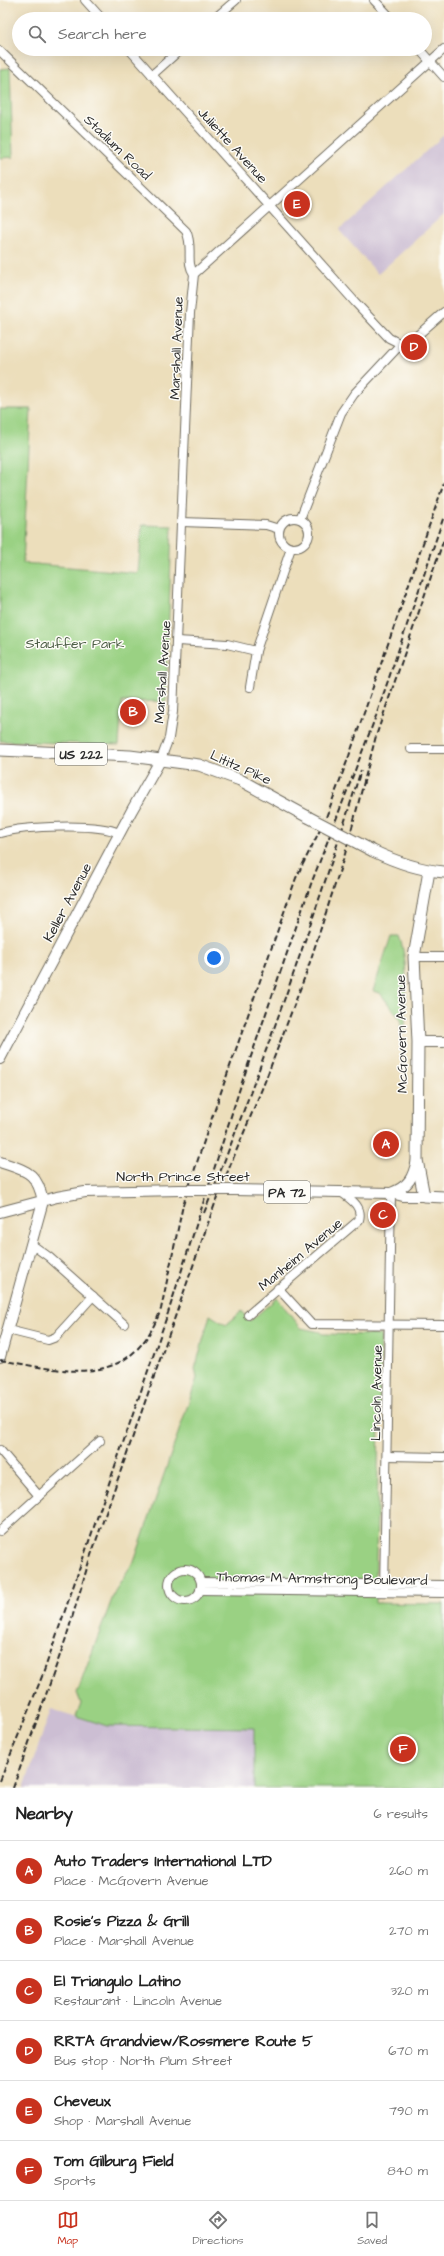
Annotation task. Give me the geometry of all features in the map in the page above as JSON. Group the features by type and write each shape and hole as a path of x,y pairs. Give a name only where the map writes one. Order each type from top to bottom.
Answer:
{"highway":[{"name":"Lititz Pike","path":"0,750 161,759 199,765 240,780 396,862 429,871"},
{"name":"US 222","path":"429,871 444,872"},
{"name":"McGovern Avenue","path":"424,1196 418,1160 418,1042 414,957 429,871"},
{"name":"North Prince Street","path":"424,1196 444,1197"}],"main road":[{"name":"Keller Avenue","path":"0,1059 119,833 161,759"},
{"path":"418,1042 444,1042"},
{"name":"PA 72","path":"391,1193 408,1184 413,1178 418,1160"},
{"path":"0,1162 31,1174 39,1185 43,1201 0,1357"},
{"name":"North Prince Street","path":"0,1212 68,1195 110,1190 341,1192 391,1193 403,1196 424,1196"}],"street":[{"path":"85,0 96,12"},
{"path":"222,12 236,0"},
{"path":"374,0 385,12"},
{"path":"194,274 444,48"},
{"name":"Stadium Road","path":"0,51 186,231 191,243 190,269 194,274"},
{"name":"Juliette Avenue","path":"135,56 270,205 355,302 389,338 401,344"},
{"path":"152,75 173,56"},
{"path":"425,56 444,77"},
{"name":"Marshall Avenue","path":"161,759 172,726 177,641 190,313 194,274"},
{"path":"300,519 341,413 354,394 401,344 411,341 444,312"},
{"path":"290,518 300,519 309,528 309,538 301,547 291,548 280,540 280,529 283,522 290,518"},
{"path":"182,522 266,525 280,529"},
{"path":"250,687 256,651 291,548"},
{"path":"177,641 227,644 256,651"},
{"path":"411,749 444,749"},
{"path":"0,833 24,828 104,828 119,833"},
{"path":"414,957 444,957"},
{"name":"Manheim Avenue","path":"248,1315 359,1220 360,1213 357,1205 341,1192"},
{"name":"Lincoln Avenue","path":"384,1588 390,1326 391,1193"},
{"path":"31,1244 49,1257 124,1324"},
{"path":"278,1288 311,1324 390,1326 444,1325"},
{"path":"8,1330 48,1340 56,1337 93,1296"},
{"path":"0,1531 100,1441"},
{"path":"0,1450 39,1496"},
{"path":"387,1456 444,1457"},
{"name":"Thomas M Armstrong Boulevard","path":"200,1586 384,1588 444,1586"},
{"name":"Thomas M Armstrong Boulevard","path":"384,1588 444,1593"}],"shaded area":[{"path":"444,135 444,214 378,274 339,230"},
{"path":"51,1709 107,1726 254,1728 254,1788 24,1788"}],"green space":[{"path":"10,68 13,157 0,158 0,69"},
{"name":"Stauffer Park","path":"0,409 31,409 23,563 138,573 142,525 172,526 166,701 122,702 119,745 0,741"},
{"path":"391,936 399,936 405,959 405,1033 401,1033 401,1020 380,993 373,991"},
{"path":"277,1298 301,1328 320,1332 322,1334 381,1335 375,1603 444,1604 444,1788 254,1788 254,1728 107,1726 76,1716 81,1703 77,1693 115,1591 134,1562 197,1378 195,1369 210,1315 226,1325 242,1311 250,1321"}],"railway":[{"path":"0,1360 50,1369 73,1371 95,1370 115,1364 133,1353 148,1335 161,1309 183,1205 207,1132 296,878 325,820 349,756 444,483"},
{"path":"0,1781 43,1674 168,1313 240,1088 311,884 376,716 444,516"},
{"path":"13,1788 66,1638 90,1558 218,1195 264,1084 307,971 345,854 376,736 444,539"},
{"path":"204,1213 287,993 361,770"}],"place":[{"name":"Cheveux","path":"297,204"},
{"name":"RRTA Grandview/Rossmere Route 5","path":"414,347"},
{"name":"Rosie’s Pizza & Grill","path":"133,712"},
{"name":"Auto Traders International LTD","path":"386,1144"},
{"name":"El Triangulo Latino","path":"383,1215"},
{"name":"Tom Gilburg Field","path":"403,1749"}]}
